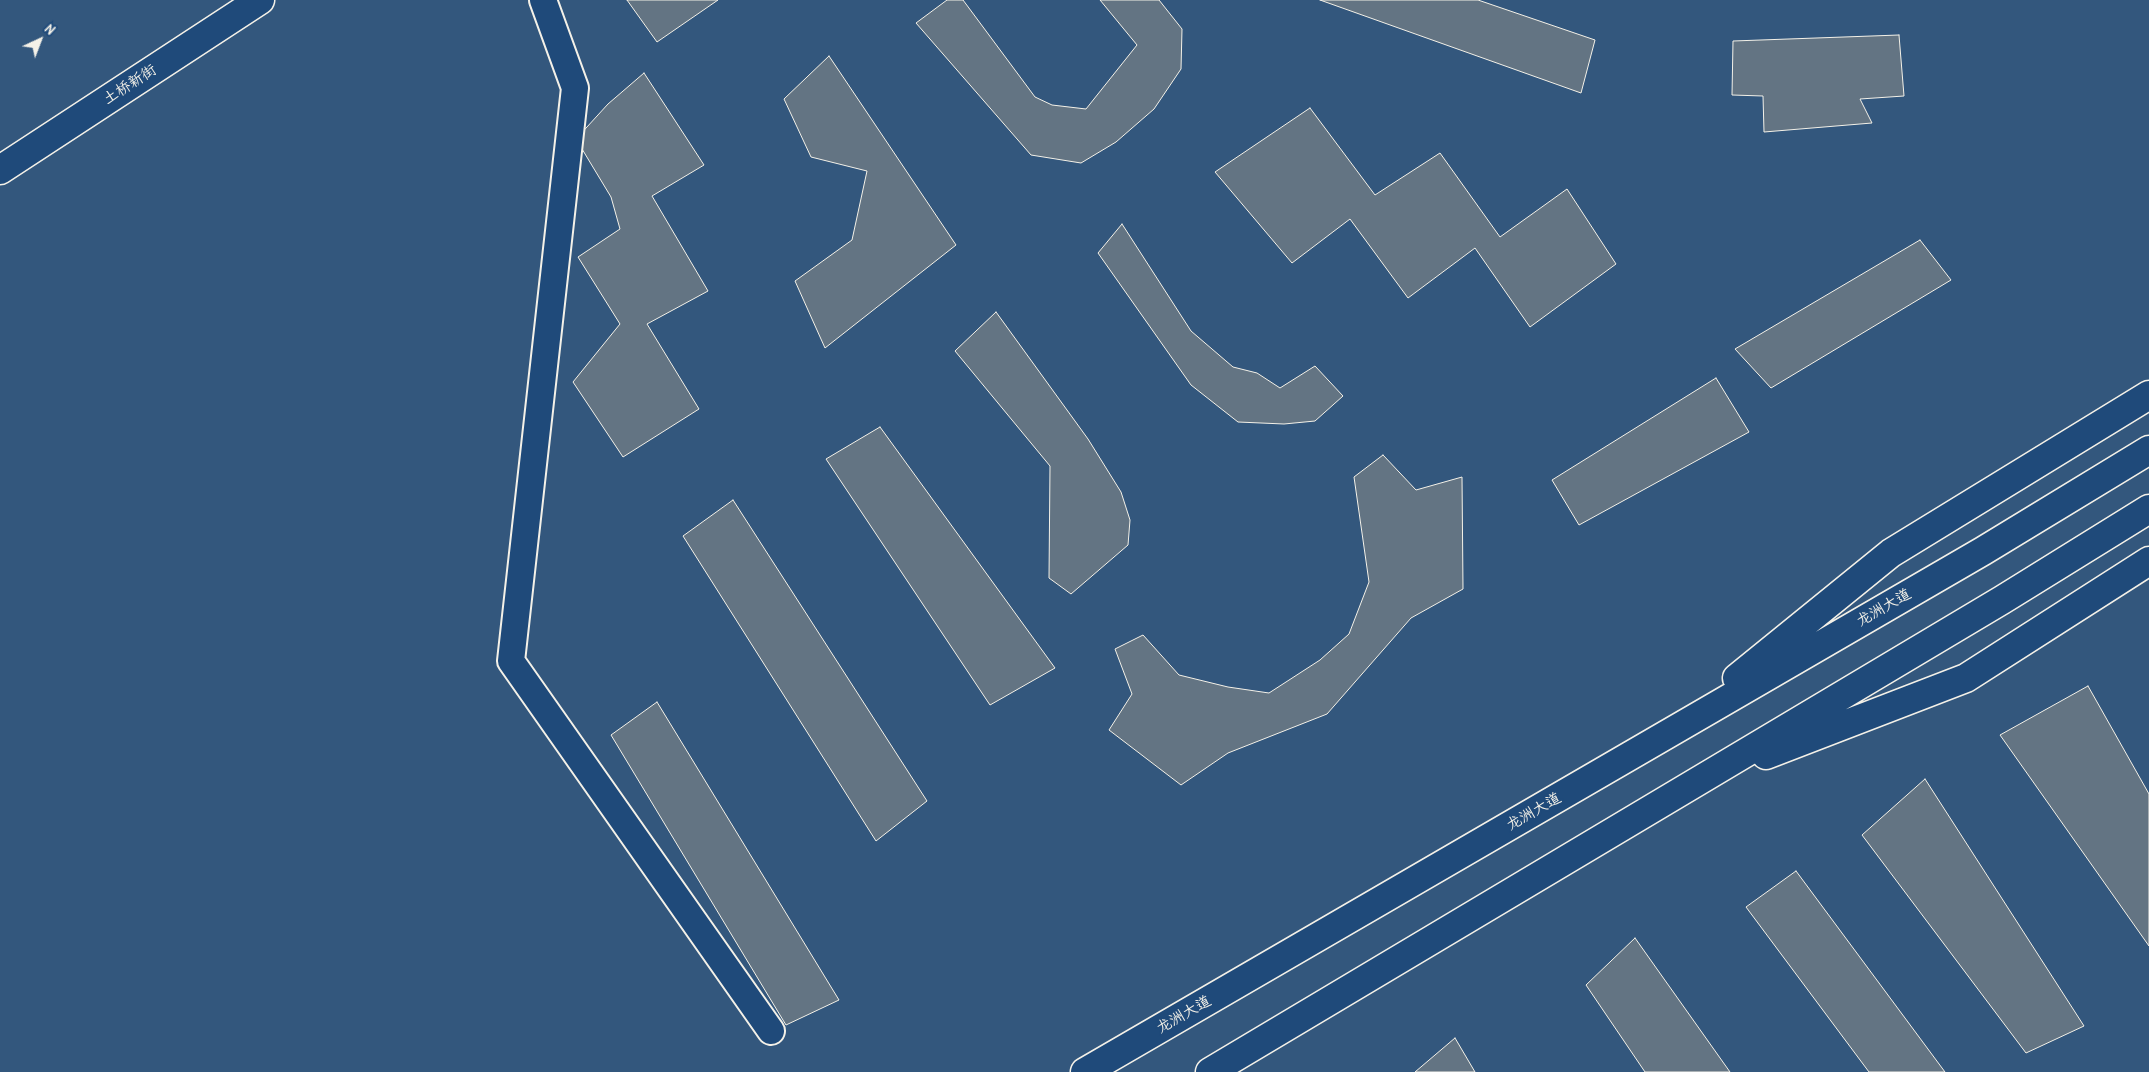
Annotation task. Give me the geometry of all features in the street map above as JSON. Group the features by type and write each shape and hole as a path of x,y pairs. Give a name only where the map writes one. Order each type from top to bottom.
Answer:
{"main road":[{"name":"土桥新街","path":"0,170 260,0"},
{"path":"1669,734 1891,553 2149,395"},
{"name":"龙洲大道","path":"1085,1072 1669,734 1983,550 2149,450"},
{"path":"1210,1072 2002,600 2149,509"},
{"path":"1695,783 1966,678 2149,561"}],"street":[{"path":"543,0 575,88 511,661 771,1031"}],"building":[{"path":"627,0 718,0 657,42"},
{"path":"947,0 963,0 1035,97 1052,105 1086,109 1137,45 1100,0 1159,0 1182,29 1181,69 1154,109 1116,142 1081,163 1031,155 916,23"},
{"path":"1320,0 1478,0 1595,40 1581,93"},
{"path":"1899,35 1904,96 1860,99 1872,123 1764,132 1763,96 1732,95 1733,41"},
{"path":"829,56 956,245 825,348 795,281 852,240 867,171 811,157 784,99"},
{"path":"644,73 704,165 652,196 708,291 647,324 699,409 623,457 573,382 620,324 578,257 620,229 611,197 576,139 608,104"},
{"path":"1310,108 1375,195 1440,153 1500,237 1567,189 1616,264 1530,327 1475,248 1408,298 1350,219 1292,263 1215,172"},
{"path":"1122,224 1191,331 1233,367 1257,373 1280,388 1315,366 1343,396 1315,421 1284,424 1238,422 1191,385 1098,253"},
{"path":"1920,240 1951,280 1771,388 1735,349"},
{"path":"996,312 1088,439 1121,492 1130,520 1128,545 1071,594 1049,578 1050,466 955,351"},
{"path":"1716,378 1749,432 1579,525 1552,480"},
{"path":"880,427 1055,668 990,705 826,459"},
{"path":"1383,455 1416,490 1462,477 1463,589 1411,618 1327,714 1228,753 1181,785 1109,730 1132,694 1115,649 1143,635 1179,675 1228,687 1269,693 1320,660 1349,634 1369,582 1354,477"},
{"path":"733,500 927,801 876,841 683,536"},
{"path":"2088,686 2149,794 2149,946 2000,735"},
{"path":"657,702 839,1000 786,1025 611,735"},
{"path":"1925,779 2084,1026 2026,1053 1862,835"},
{"path":"1796,871 1945,1072 1869,1072 1746,907"},
{"path":"1635,938 1730,1072 1645,1072 1586,985"},
{"path":"1455,1038 1475,1072 1415,1072"}]}
